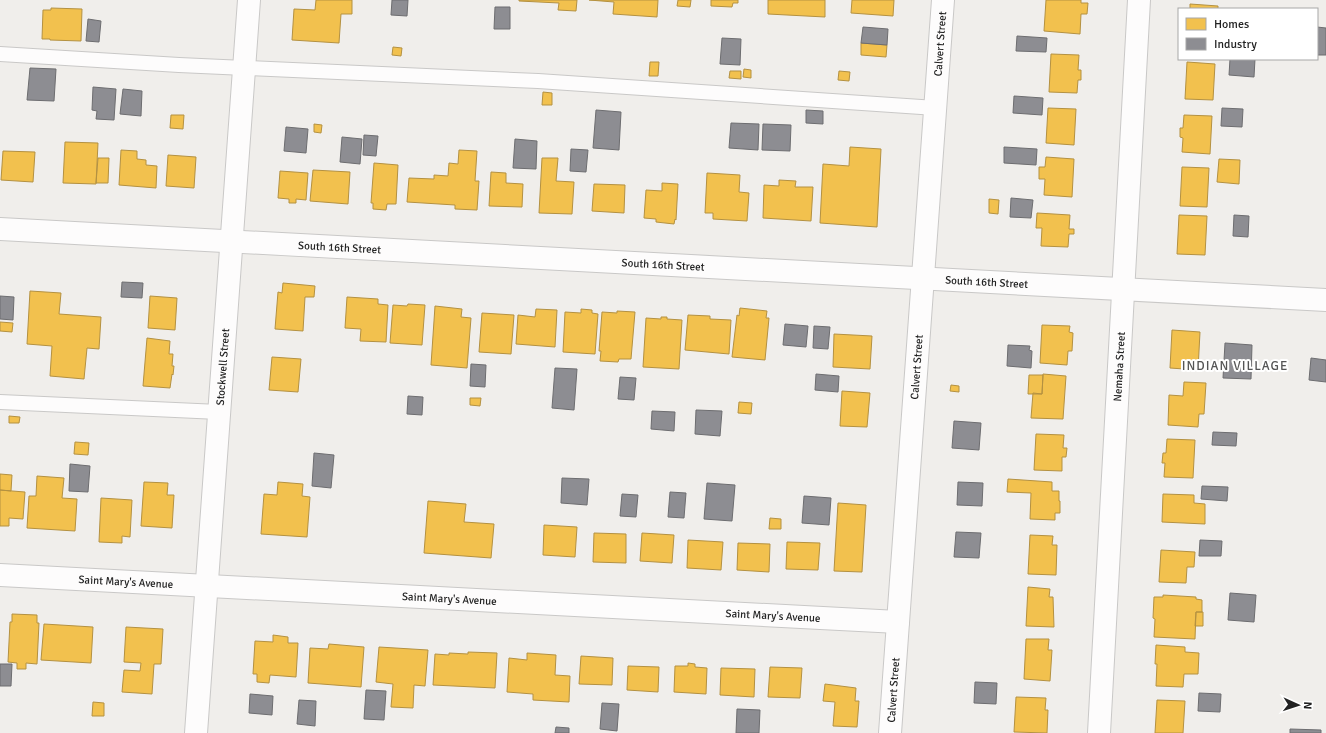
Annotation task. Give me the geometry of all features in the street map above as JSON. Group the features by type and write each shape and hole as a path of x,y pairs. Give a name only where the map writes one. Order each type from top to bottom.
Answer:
{"street":[{"name":"Stockwell Street","path":"196,733 249,0"},
{"name":"Calvert Street","path":"890,733 943,0"},
{"name":"Nemaha Street","path":"1099,733 1139,0"},
{"name":"South 16th Street","path":"0,228 1326,300"},
{"name":"Saint Mary's Avenue","path":"0,575 898,622"}],"lane":[{"path":"0,54 244,69 538,81 936,108"},
{"path":"0,402 219,412"}],"building: Homes":[{"path":"316,0 352,0 352,14 341,14 339,43 292,40 294,9 315,10"},
{"path":"519,0 577,0 576,11 558,10 559,3"},
{"path":"589,0 658,0 657,17 613,14 614,2"},
{"path":"678,0 691,0 690,7 677,6"},
{"path":"711,0 738,0 738,3 733,3 732,7 711,6"},
{"path":"768,0 825,0 825,17 768,14"},
{"path":"852,0 894,0 893,16 851,13"},
{"path":"1046,0 1081,0 1081,3 1088,3 1087,14 1081,14 1080,34 1044,31"},
{"path":"1190,4 1218,6 1218,8 1190,8"},
{"path":"51,8 82,9 81,41 42,39 43,10 51,10"},
{"path":"861,43 887,45 886,57 861,55"},
{"path":"393,47 402,48 401,56 392,55"},
{"path":"1051,54 1079,55 1078,70 1081,70 1081,80 1078,80 1077,93 1049,92"},
{"path":"650,62 659,62 658,76 649,76"},
{"path":"1187,62 1215,64 1213,100 1185,99"},
{"path":"744,69 751,70 751,78 743,77"},
{"path":"730,71 741,71 741,79 729,78"},
{"path":"839,71 850,72 849,81 838,80"},
{"path":"543,92 552,93 552,105 542,105"},
{"path":"1048,108 1076,109 1074,145 1046,143"},
{"path":"171,115 184,115 183,129 170,128"},
{"path":"1184,115 1212,116 1210,154 1182,152 1183,138 1180,137 1180,128 1183,128"},
{"path":"314,124 322,125 321,133 314,132"},
{"path":"65,142 98,143 96,184 63,183"},
{"path":"850,147 881,149 877,227 820,223 823,164 849,166"},
{"path":"121,150 137,151 137,159 146,160 146,165 157,166 156,188 119,185"},
{"path":"459,150 477,151 475,181 479,181 477,210 455,209 455,205 407,202 409,178 434,179 434,175 448,176 449,163 458,164"},
{"path":"3,151 35,152 33,182 1,180"},
{"path":"168,155 196,157 194,188 166,186"},
{"path":"1046,157 1074,159 1072,197 1044,195 1045,179 1039,179 1039,167 1045,167"},
{"path":"98,158 109,158 108,183 96,183"},
{"path":"542,158 558,158 556,181 574,182 572,214 539,213"},
{"path":"1219,159 1240,160 1239,184 1217,182"},
{"path":"374,163 398,165 396,204 387,204 386,210 373,209 373,203 371,203"},
{"path":"1182,167 1209,168 1207,207 1180,206"},
{"path":"313,170 350,172 348,204 310,201"},
{"path":"280,171 308,173 306,200 296,199 296,203 289,203 289,199 278,198"},
{"path":"491,172 506,173 506,183 523,184 522,207 489,206"},
{"path":"707,173 740,175 739,192 749,193 747,221 713,219 713,213 705,213"},
{"path":"779,180 796,181 795,187 813,187 811,221 763,218 764,185 779,186"},
{"path":"662,183 678,184 676,220 675,219 674,224 656,222 656,219 644,218 646,190 662,191"},
{"path":"594,184 625,185 624,213 592,211"},
{"path":"989,199 999,200 998,214 989,213"},
{"path":"1037,213 1070,215 1069,229 1074,229 1074,234 1069,234 1068,247 1041,246 1042,228 1036,228"},
{"path":"1179,215 1207,216 1205,255 1177,254"},
{"path":"283,283 315,286 314,297 305,297 303,331 275,329 278,292 282,293"},
{"path":"30,291 61,293 59,314 101,317 99,349 87,348 84,379 50,376 52,346 27,344"},
{"path":"150,296 177,298 175,330 148,328"},
{"path":"347,297 378,299 378,304 388,305 386,342 360,341 361,329 345,328"},
{"path":"408,304 425,305 422,345 390,343 393,305 407,306"},
{"path":"435,306 462,309 461,317 471,318 467,368 431,365"},
{"path":"740,308 767,311 766,318 769,318 765,360 732,357 737,315 739,316"},
{"path":"536,309 557,310 555,347 516,344 518,315 535,317"},
{"path":"581,309 592,310 592,313 598,314 595,354 563,352 565,312 581,313"},
{"path":"617,311 635,312 631,359 619,359 618,362 600,361 601,351 599,351 602,312 617,313"},
{"path":"482,313 514,315 511,354 479,352"},
{"path":"688,315 710,316 710,319 731,320 729,354 685,350"},
{"path":"661,317 682,320 679,369 643,367 646,318 661,319"},
{"path":"0,322 13,323 12,332 0,331"},
{"path":"1042,325 1070,326 1069,332 1073,333 1072,351 1068,351 1067,365 1040,363"},
{"path":"1172,330 1200,332 1198,370 1170,368"},
{"path":"834,334 872,336 870,369 833,367"},
{"path":"147,338 170,341 169,354 173,354 172,366 174,366 170,388 143,386"},
{"path":"272,357 301,359 298,392 269,390"},
{"path":"1043,374 1066,376 1063,419 1031,418 1033,393 1042,394"},
{"path":"1029,375 1043,375 1042,394 1028,394"},
{"path":"1184,382 1206,383 1204,414 1199,414 1198,427 1168,425 1169,395 1183,396"},
{"path":"951,385 959,386 959,392 950,391"},
{"path":"842,391 870,393 867,427 840,426"},
{"path":"470,398 481,398 480,406 470,405"},
{"path":"739,402 752,403 751,414 738,413"},
{"path":"9,416 20,417 19,423 9,423"},
{"path":"1036,434 1064,435 1063,448 1067,448 1066,457 1062,457 1062,471 1034,470"},
{"path":"1167,439 1195,440 1193,478 1164,477 1165,463 1162,463 1163,453 1166,453"},
{"path":"75,442 89,443 88,455 74,454"},
{"path":"0,474 12,475 11,491 0,490"},
{"path":"37,476 64,478 62,498 77,499 75,531 27,528 29,496 36,496"},
{"path":"1008,479 1052,482 1052,491 1059,491 1060,501 1060,513 1055,513 1055,520 1030,519 1031,493 1007,492"},
{"path":"144,482 168,483 167,495 174,495 172,528 141,526"},
{"path":"278,482 303,484 302,496 310,497 307,537 261,534 264,494 277,495"},
{"path":"0,490 25,492 23,519 9,518 9,526 0,526"},
{"path":"1163,494 1194,495 1194,503 1205,504 1205,524 1162,522"},
{"path":"101,498 132,500 130,537 122,536 122,543 99,542"},
{"path":"428,501 466,504 464,522 494,524 491,558 424,553"},
{"path":"838,503 866,505 862,572 834,571"},
{"path":"770,518 781,519 781,529 769,529"},
{"path":"544,525 577,527 575,557 543,555"},
{"path":"594,533 626,534 626,563 593,562"},
{"path":"642,533 674,535 672,563 640,561"},
{"path":"1030,535 1053,536 1052,545 1057,545 1056,575 1028,574"},
{"path":"688,540 723,542 721,570 687,568"},
{"path":"787,542 820,543 818,570 786,569"},
{"path":"738,543 770,544 769,572 737,570"},
{"path":"1161,550 1195,552 1194,567 1187,567 1186,583 1159,582"},
{"path":"1028,587 1050,589 1049,597 1053,597 1054,627 1026,626"},
{"path":"1163,595 1196,597 1196,599 1202,600 1202,612 1196,612 1195,639 1154,637 1154,597 1163,597"},
{"path":"1196,612 1203,612 1203,626 1195,626"},
{"path":"12,614 37,615 37,623 39,623 37,664 26,663 26,669 17,669 17,663 8,662 10,622 12,622"},
{"path":"44,624 93,627 91,663 41,660"},
{"path":"126,627 163,629 161,664 154,664 152,694 122,692 124,670 140,671 141,663 124,662"},
{"path":"273,635 288,637 288,643 298,643 296,677 270,675 269,683 257,682 257,674 253,674 255,641 273,642"},
{"path":"1026,639 1049,639 1048,650 1052,650 1050,681 1024,679"},
{"path":"329,644 364,647 361,687 308,683 310,648 328,649"},
{"path":"1156,645 1185,647 1185,652 1199,653 1198,674 1184,674 1183,687 1156,686"},
{"path":"379,647 428,650 425,686 414,685 413,708 391,707 393,684 376,682"},
{"path":"468,652 497,653 495,688 433,685 435,654 468,654"},
{"path":"527,653 556,655 555,675 570,676 569,702 533,700 533,694 507,692 509,658 527,660"},
{"path":"581,656 613,658 612,685 579,684"},
{"path":"688,663 695,664 695,667 707,668 706,694 674,692 675,666 688,666"},
{"path":"628,666 659,667 658,692 627,690"},
{"path":"770,667 802,668 800,698 768,697"},
{"path":"721,668 755,669 754,697 720,695"},
{"path":"825,684 856,688 855,701 859,701 857,727 833,726 835,702 823,701"},
{"path":"1016,697 1046,698 1045,710 1048,710 1047,733 1014,732"},
{"path":"1157,700 1185,701 1183,733 1155,733"},
{"path":"93,702 104,703 104,716 92,716"}],"building: Industry":[{"path":"392,0 408,0 407,16 391,15"},
{"path":"495,7 510,7 510,29 494,29"},
{"path":"88,19 101,21 99,42 86,41"},
{"path":"863,27 888,29 887,45 861,43"},
{"path":"1318,27 1326,28 1326,55 1318,55"},
{"path":"1017,36 1047,38 1046,52 1016,51"},
{"path":"722,38 741,39 740,65 720,64"},
{"path":"1230,60 1255,60 1254,77 1229,75"},
{"path":"30,68 56,69 54,101 27,100"},
{"path":"93,87 116,89 114,120 96,119 97,111 92,110"},
{"path":"123,89 142,91 141,116 120,114"},
{"path":"1014,96 1043,98 1042,115 1013,113"},
{"path":"1222,108 1243,109 1242,127 1221,126"},
{"path":"596,110 621,112 619,150 593,148"},
{"path":"806,110 823,111 823,124 806,123"},
{"path":"731,123 759,124 758,150 729,148"},
{"path":"763,124 791,125 790,151 762,150"},
{"path":"286,127 308,129 306,153 284,151"},
{"path":"364,135 378,136 376,156 363,155"},
{"path":"342,137 362,139 360,164 340,162"},
{"path":"515,139 537,141 536,169 513,168"},
{"path":"1004,147 1037,149 1036,165 1004,163"},
{"path":"571,149 588,150 586,172 570,171"},
{"path":"1011,198 1033,200 1031,218 1010,217"},
{"path":"1234,215 1249,216 1248,237 1233,236"},
{"path":"122,282 143,283 142,298 121,297"},
{"path":"0,296 14,297 13,320 0,319"},
{"path":"785,324 808,326 806,347 783,345"},
{"path":"814,326 830,327 828,349 813,348"},
{"path":"1225,343 1252,345 1251,379 1223,378"},
{"path":"1008,345 1030,346 1029,350 1032,351 1031,368 1007,366"},
{"path":"1311,358 1326,360 1326,382 1309,380"},
{"path":"471,364 486,365 485,387 470,386"},
{"path":"555,368 577,369 574,410 552,408"},
{"path":"816,374 839,376 838,392 815,390"},
{"path":"620,377 636,378 634,400 618,399"},
{"path":"408,396 423,397 422,415 407,414"},
{"path":"696,410 722,411 720,436 695,434"},
{"path":"652,411 675,412 674,431 651,429"},
{"path":"954,421 981,423 979,450 952,448"},
{"path":"1213,432 1237,433 1236,446 1212,445"},
{"path":"314,453 334,455 331,488 312,486"},
{"path":"70,464 90,466 88,492 69,491"},
{"path":"562,478 589,479 587,505 561,503"},
{"path":"958,482 983,483 982,506 957,505"},
{"path":"707,483 735,485 732,521 704,519"},
{"path":"1202,486 1228,487 1227,501 1201,499"},
{"path":"670,492 686,493 684,518 668,517"},
{"path":"622,494 638,495 636,517 620,516"},
{"path":"804,496 831,498 829,525 802,523"},
{"path":"956,532 981,533 979,558 954,557"},
{"path":"1200,540 1222,541 1221,556 1199,556"},
{"path":"1230,593 1256,595 1254,622 1228,620"},
{"path":"0,664 12,664 11,686 0,686"},
{"path":"975,682 997,683 996,704 974,703"},
{"path":"366,690 386,691 384,720 364,719"},
{"path":"1199,693 1221,694 1220,712 1198,711"},
{"path":"250,694 273,696 272,715 249,713"},
{"path":"299,700 316,701 315,726 297,724"},
{"path":"602,703 619,704 617,731 600,729"},
{"path":"737,709 760,710 759,733 736,733"},
{"path":"556,727 569,728 569,733 555,733"},
{"path":"1290,729 1321,730 1321,733 1290,733"}],"district":[{"name":"INDIAN VILLAGE","path":"1235,365"}]}
